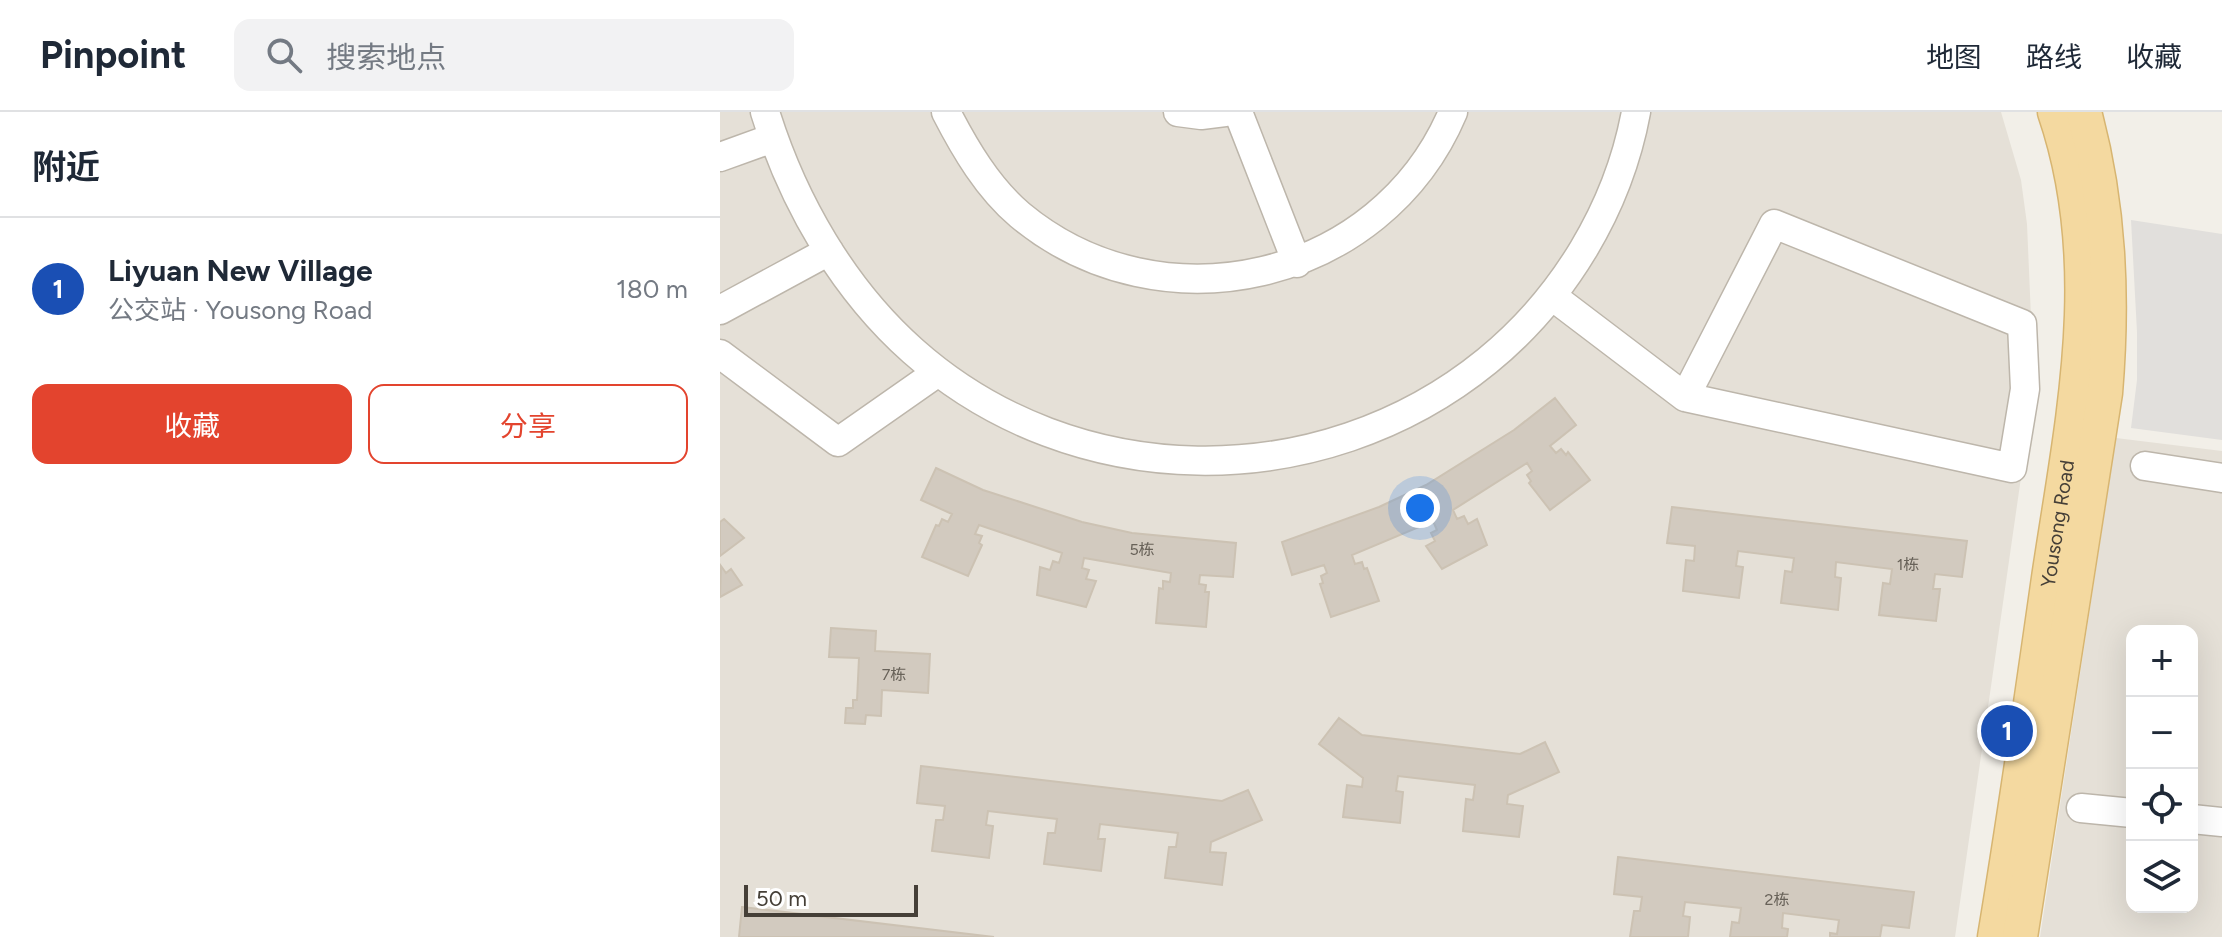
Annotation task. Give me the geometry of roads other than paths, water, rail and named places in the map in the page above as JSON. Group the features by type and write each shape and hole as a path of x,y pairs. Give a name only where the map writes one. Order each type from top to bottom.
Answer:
{"main road":[{"name":"Yousong Road","path":"1995,937 2079,389 2083,261 2076,199 2055,112"},
{"name":"Yousong Road","path":"2020,937 2105,393 2109,342 2107,230 2097,163 2084,112"}],"street":[{"path":"946,112 977,165 1017,213 1041,231 1094,260 1151,277 1210,280 1269,272 1297,263 1350,236 1396,198 1435,146 1453,112"},
{"path":"1178,112 1201,115 1225,112"},
{"path":"1238,112 1297,263"},
{"path":"720,157 769,125 798,196 829,251 867,304 938,372 1002,413 1084,445 1172,461 1260,459 1335,443 1371,431 1428,403 1499,351 1552,296 1580,254 1610,198 1636,112"},
{"path":"1552,296 1685,397 2012,468 2025,389 2022,324 1774,224 1685,397"},
{"path":"720,310 829,251"},
{"path":"720,354 838,442 938,372"},
{"path":"2145,466 2222,478"},
{"path":"2081,808 2126,812"},
{"path":"2198,820 2222,822"}],"place":[{"name":"Liyuan New Village","path":"2007,731"}]}
